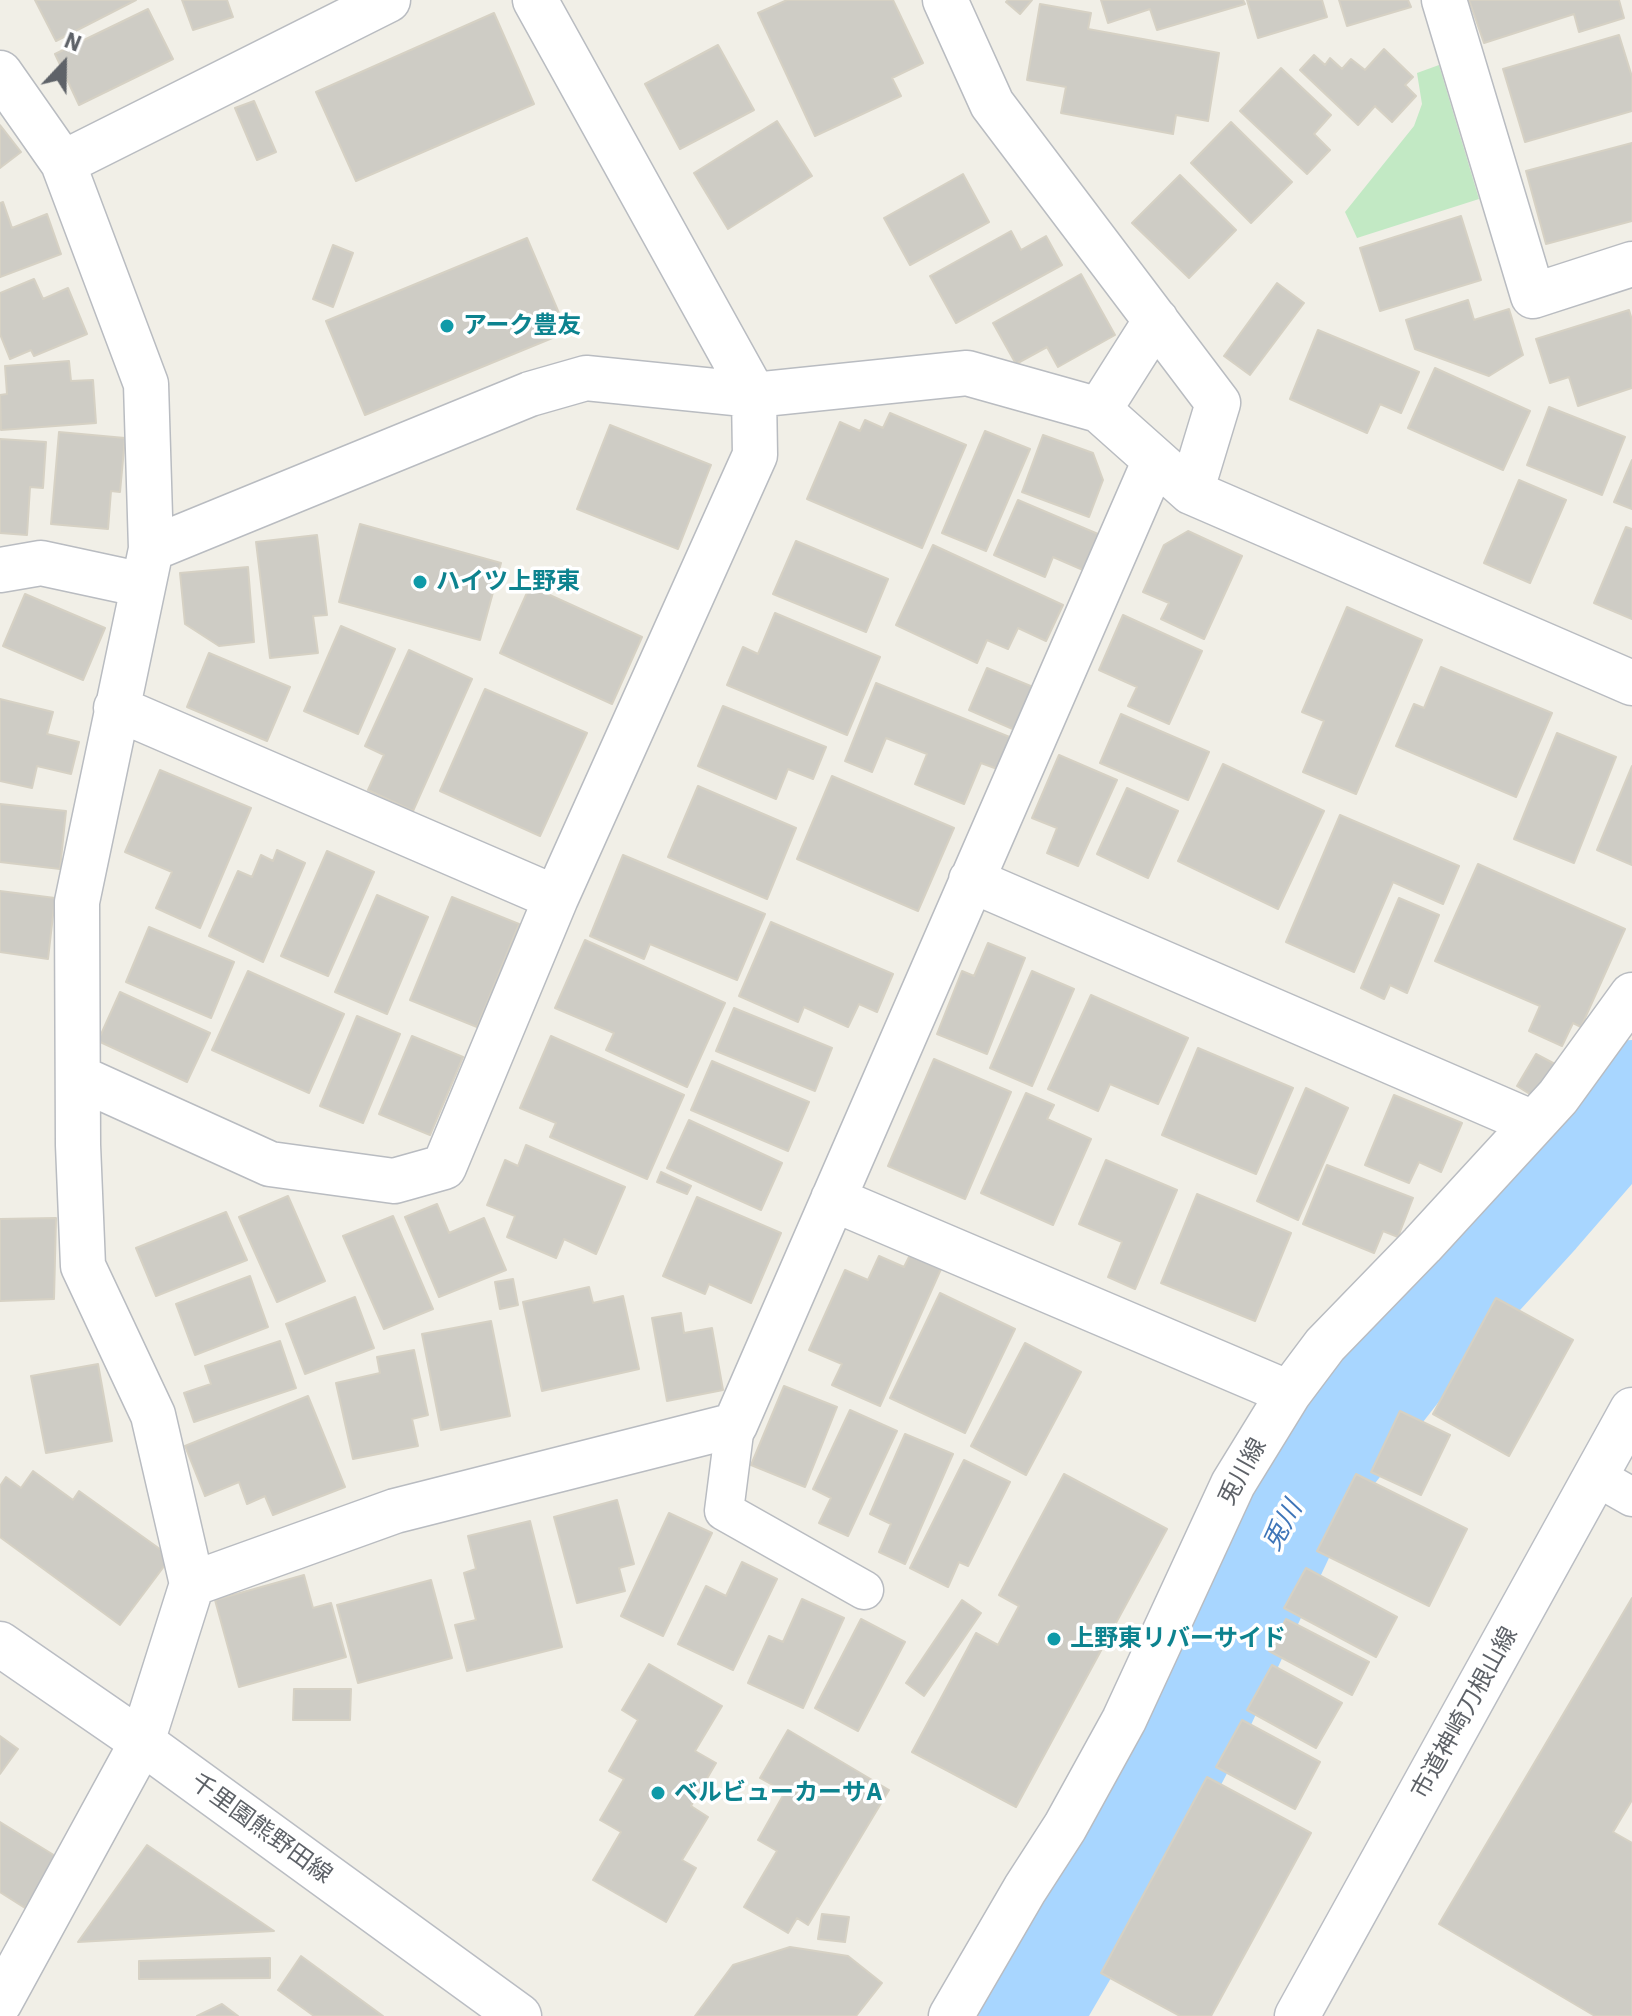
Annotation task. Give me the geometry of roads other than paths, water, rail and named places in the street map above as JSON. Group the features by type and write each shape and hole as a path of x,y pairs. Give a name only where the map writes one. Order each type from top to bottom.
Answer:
{"street":[{"path":"63,163 388,0"},
{"path":"78,1077 270,1164 394,1181 444,1167 556,898 755,455 754,395 535,0"},
{"path":"945,0 992,104 1218,403 1191,492"},
{"path":"1444,0 1533,296 1632,264"},
{"path":"0,73 63,163 146,384 147,567 77,902 78,1145 83,1266 153,1415 192,1584 142,1742 0,2002"},
{"path":"1099,410 1156,320"},
{"path":"0,570 41,563 147,567 530,394 586,378 754,395 967,373 1099,410 1191,492 1632,683"},
{"path":"192,1584 395,1511 735,1425 1155,460"},
{"path":"116,708 556,898"},
{"path":"971,880 1533,1123"},
{"name":"兎川線","path":"951,2016 1102,1760 1145,1679 1233,1484 1289,1393 1325,1345 1558,1097 1632,995"},
{"path":"833,1199 1289,1393"},
{"name":"市道神崎刀根山線","path":"1297,2016 1614,1487 1632,1410"},
{"name":"千里園熊野田線","path":"0,1644 142,1742 519,2016"}],"lane":[{"path":"735,1425 724,1511 864,1590"}],"waterway":[{"name":"兎川","path":"1023,2016 1152,1794 1189,1723 1281,1526 1327,1452 1410,1346 1632,1097"}],"place":[{"name":"アーク豊友","path":"447,326"},
{"name":"ハイツ上野東","path":"420,582"},
{"name":"上野東リバーサイド","path":"1054,1639"},
{"name":"ベルビューカーサA","path":"658,1793"}]}
